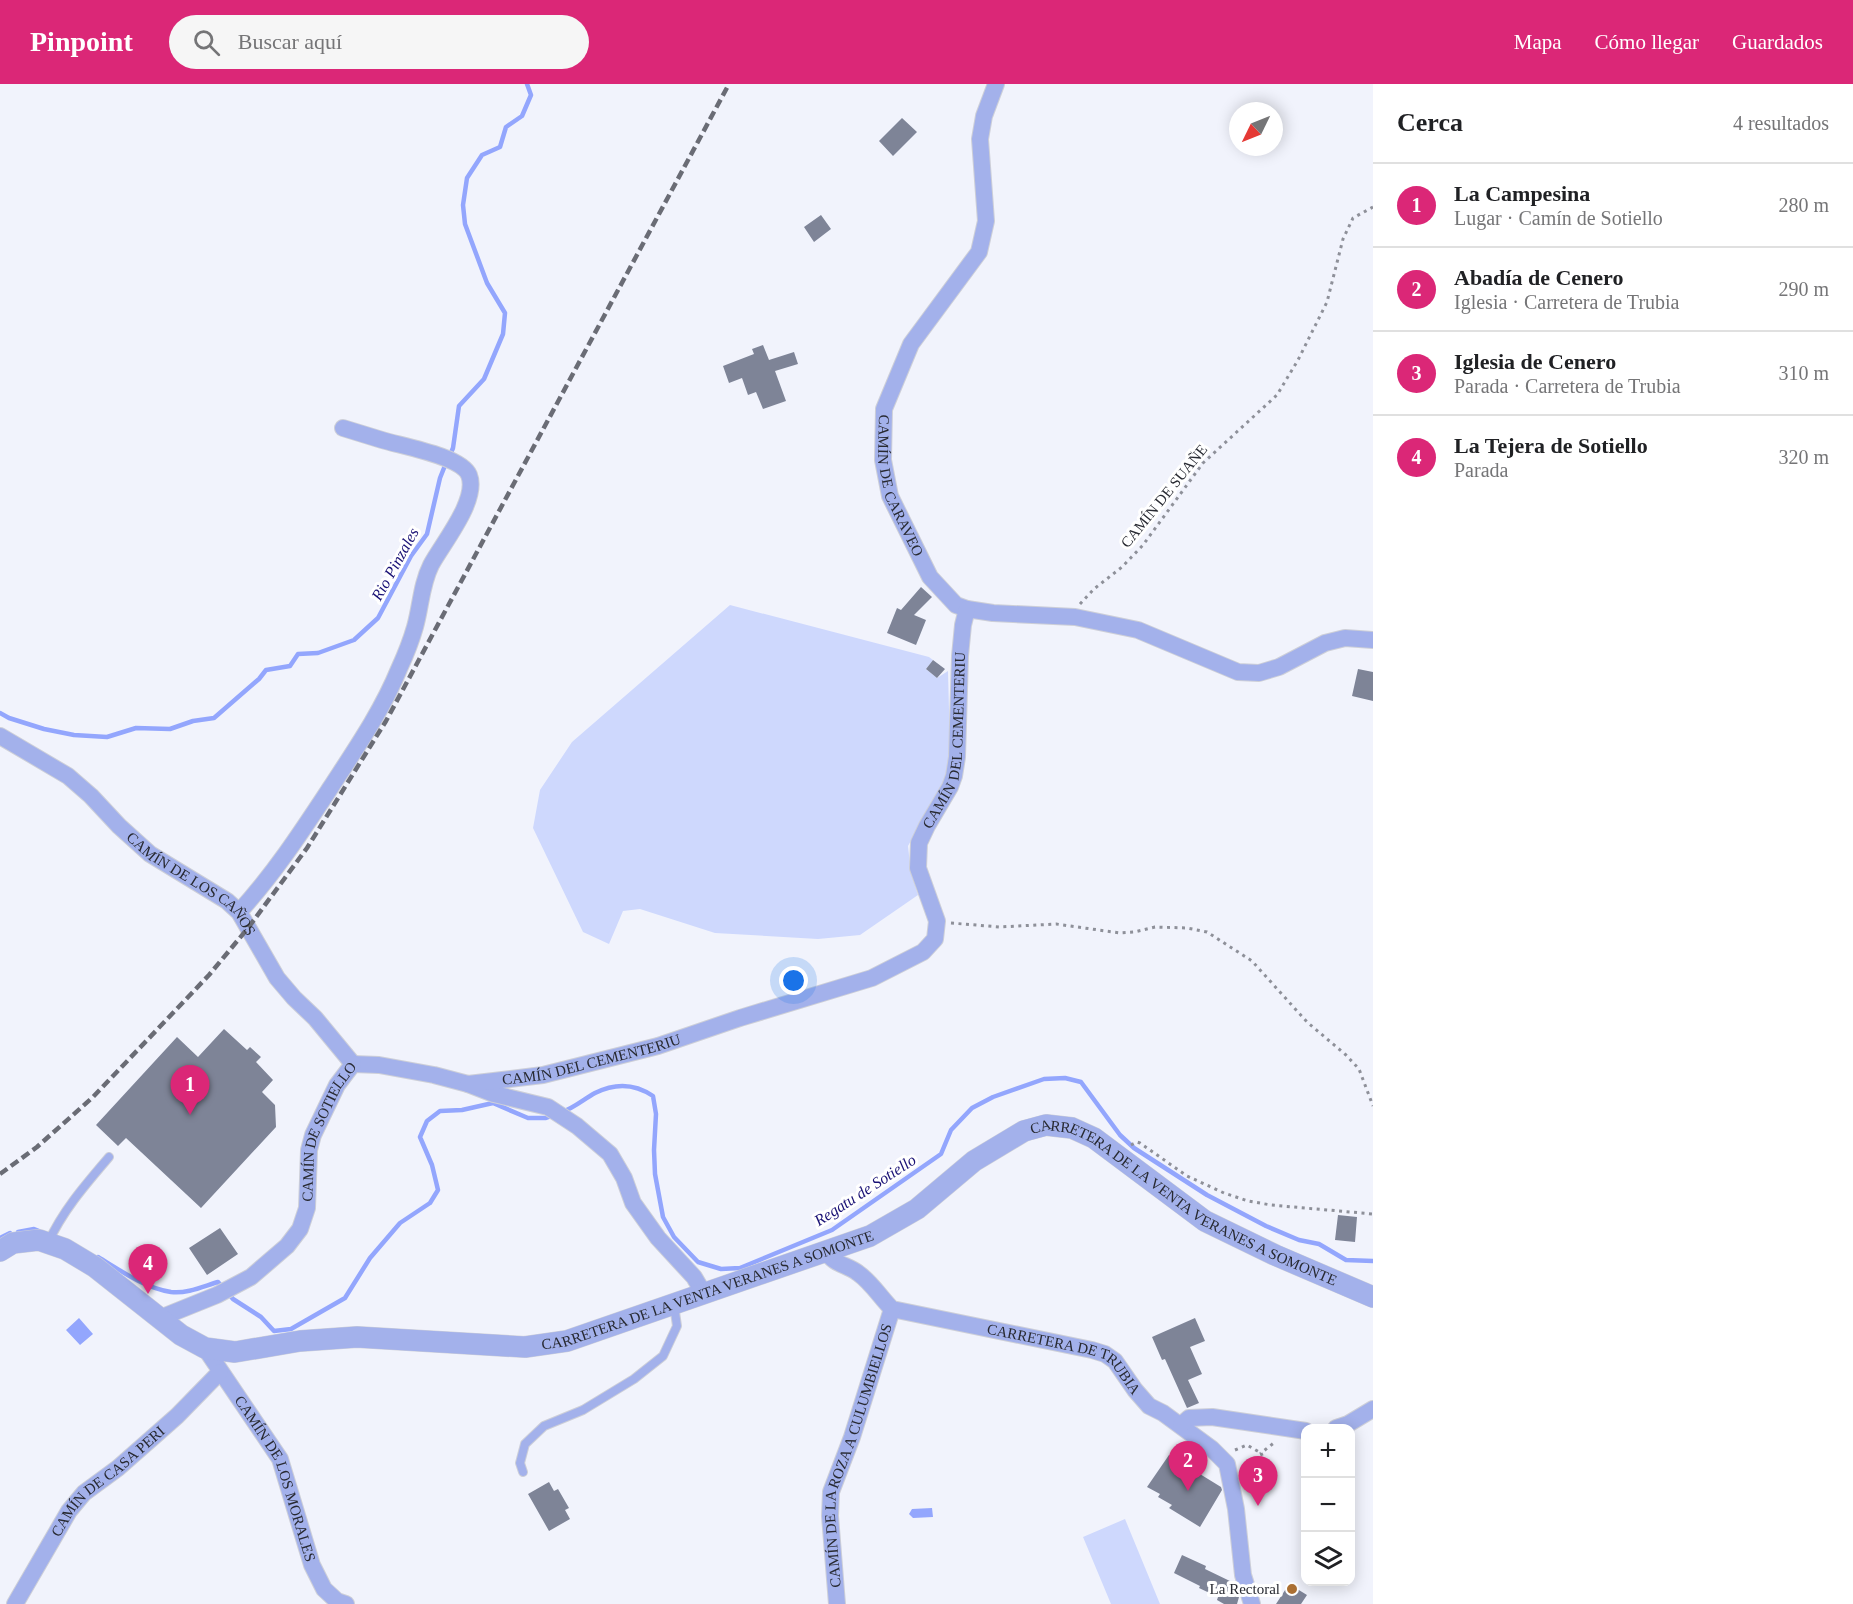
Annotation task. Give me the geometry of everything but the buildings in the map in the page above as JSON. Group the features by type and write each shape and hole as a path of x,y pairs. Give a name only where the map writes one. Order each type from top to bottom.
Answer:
{"street":[{"name":"CAMÍN DE CARAVEO","path":"967,609 956,604 930,577 890,496 883,460 884,409 911,344 979,252 986,221 980,139 984,116 996,84"},
{"path":"239,912 277,867 304,828 351,756 388,693 415,627 423,586 431,566 466,505 471,487 469,474 457,464 438,456 343,428"},
{"path":"967,609 993,613 1075,617 1138,630 1238,672 1259,673 1279,667 1325,644 1345,638 1373,640"},
{"name":"CAMÍN DEL CEMENTERIU","path":"468,1084 543,1075 658,1046 872,978 923,952 935,939 937,921 918,868 920,843 927,826 950,788 954,776 957,757 960,656 967,609"},
{"name":"CAMÍN DE LOS CAÑOS","path":"0,736 68,776 150,854 226,901 239,912 277,978 315,1018 353,1064"},
{"name":"CAMÍN DE SOTIELLO","path":"160,1318 223,1292 251,1276 287,1246 300,1229 307,1208 309,1150 313,1135 337,1084 353,1064 379,1065 468,1084 494,1094 548,1107 577,1126 609,1154 624,1178 633,1203 658,1238 694,1277 704,1294"},
{"name":"CARRETERA DE LA VENTA VERANES A SOMONTE","path":"0,1251 13,1243 39,1240 65,1249 95,1267 181,1335 205,1348 235,1352 300,1341 357,1337 525,1347 567,1341 870,1236 917,1209 974,1161 1024,1131 1046,1125 1072,1128 1094,1138 1205,1221 1275,1255 1373,1296"},
{"path":"826,1251 830,1259 857,1272 874,1286 892,1309"},
{"name":"CARRETERA DE TRUBIA","path":"892,1309 1092,1350 1105,1354 1115,1361 1149,1406 1180,1425 1212,1449 1227,1464 1243,1575 1252,1604"},
{"name":"CAMÍN DE LA ROZA A CULUMBIELLOS","path":"837,1604 830,1516 831,1492 852,1437 892,1309"},
{"name":"CAMÍN DE LOS MORALES","path":"205,1348 280,1459 312,1565 324,1589 337,1601 346,1604"},
{"name":"CAMÍN DE CASA PERI","path":"15,1604 69,1511 84,1493 118,1468 177,1416 220,1372"},
{"path":"1348,1424 1373,1408"},
{"path":"1180,1425 1189,1418 1212,1417 1299,1430"}],"lane":[{"path":"47,1243 71,1202 109,1157"},
{"path":"523,1472 520,1463 525,1444 544,1426 582,1410 634,1379 663,1356 676,1326 674,1304"}],"path":[{"name":"CAMÍN DE SUAÑE","path":"1075,617 1077,606 1122,567 1143,545 1203,463 1277,395 1298,360 1327,302 1343,238 1353,218 1373,207"},
{"path":"937,921 999,927 1056,924 1120,933 1155,927 1187,928 1207,932 1252,961 1307,1022 1346,1055 1359,1069 1373,1106"},
{"path":"1137,1142 1187,1176 1248,1201 1373,1214"},
{"path":"1261,1453 1299,1430"},
{"path":"1232,1490 1267,1467 1261,1453 1247,1444"}],"shaded area":[{"path":"730,605 929,657 933,660 926,669 937,678 948,671 950,748 945,779 908,846 911,873 918,895 860,935 818,939 715,933 640,909 623,911 609,944 583,932 533,828 540,790 572,742"},
{"path":"1125,1519 1160,1604 1111,1604 1083,1537"}],"water":[{"path":"79,1318 93,1334 80,1345 66,1330"},
{"path":"932,1508 933,1517 913,1518 909,1514 912,1509"}],"waterway":[{"name":"Rio Pinzales","path":"450,455 459,406 484,379 503,334 505,313 487,283 465,224 463,205 467,178 482,155 500,147 506,127 522,116 531,95 527,84"},
{"name":"Rio Pinzales","path":"0,713 44,729 74,735 107,737 136,728 170,729 193,721 214,718 259,679 266,670 290,666 298,654 318,653 354,640 378,618 411,556 427,534 440,478 446,463"},
{"name":"Regatu de Sotiello","path":"562,1112 610,1087 632,1087 653,1096 656,1114 655,1174 663,1217 674,1237 698,1262 721,1269 740,1268 832,1230 941,1154 951,1130 972,1108 993,1097 1044,1079 1065,1078 1081,1082 1120,1135 1134,1148 1207,1195 1266,1226 1299,1240 1319,1244 1346,1260 1373,1261"},
{"name":"Regatu de Sotiello","path":"228,1293 233,1299 261,1317 274,1331 291,1329 345,1298 370,1258 400,1223 430,1203 438,1190 432,1165 420,1137 427,1121 440,1111 462,1110 493,1103 528,1118 546,1118 554,1115"},
{"name":"Regatu de Sotiello","path":"18,1232 34,1229 39,1231"},
{"name":"Regatu de Sotiello","path":"0,1238 10,1233"},
{"name":"Regatu de Sotiello","path":"98,1257 133,1278 161,1290 183,1292 218,1282 222,1287"}],"railway":[{"path":"0,1174 37,1147 93,1097 209,975 248,928 307,848 386,721 729,84"}],"place":[{"name":"La Campesina","path":"190,1115"},
{"name":"La Tejera de Sotiello","path":"148,1294"},
{"name":"Abadía de Cenero","path":"1188,1491"},
{"name":"Iglesia de Cenero","path":"1258,1506"},
{"name":"La Rectoral","path":"1292,1589"}]}
